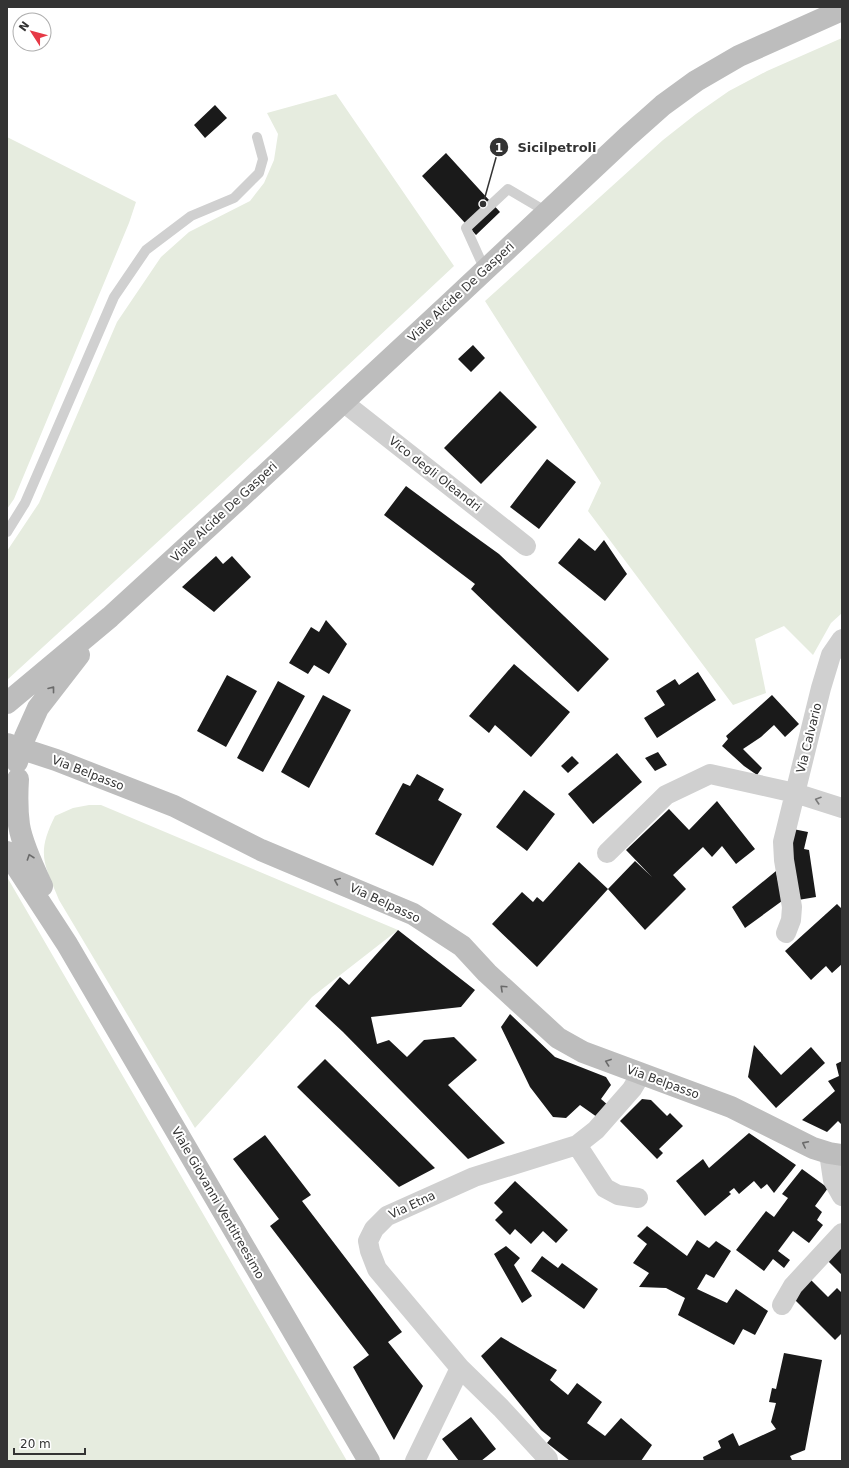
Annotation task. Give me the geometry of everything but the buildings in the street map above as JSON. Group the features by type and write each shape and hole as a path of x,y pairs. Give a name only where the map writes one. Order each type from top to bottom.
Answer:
{"main road":[{"name":"Viale Alcide De Gasperi","path":"110,617 486,270 633,131 663,105 696,82 739,56 842,10"},
{"path":"7,703 110,617"},
{"path":"67,944 31,862 19,827 13,763 38,708 110,617"},
{"path":"38,708 38,734 45,749 56,760"},
{"name":"Via Belpasso","path":"13,763 56,760 174,806 261,850 413,914 462,946 487,973 558,1038 583,1052 731,1107 813,1148 835,1154"},
{"path":"7,852 67,944"},
{"name":"Viale Giovanni Ventitreesimo","path":"67,944 369,1461"}],"street":[{"name":"Vico degli Oleandri","path":"343,402 526,546"},
{"name":"Via Calvario","path":"786,933 791,920 792,907 784,860 783,842 821,688 831,655 842,639"},
{"path":"607,853 666,795 710,774 795,793 842,808"},
{"name":"Via Etna","path":"548,1459 501,1408 460,1368 378,1269 370,1251 368,1241 374,1229 387,1216 474,1177 578,1145 601,1124 632,1089 641,1074"},
{"path":"578,1145 605,1188 618,1195 638,1198"},
{"path":"835,1154 832,1180 842,1196"},
{"path":"782,1305 793,1286 842,1233"},
{"path":"415,1461 460,1368"}],"lane":[{"path":"7,532 25,503 114,297 146,250 191,216 234,198 259,173 263,159 257,137"},
{"path":"486,270 466,228 508,189 547,212"}],"shaded area":[{"path":"842,38 842,613 831,623 813,655 784,626 755,639 766,693 733,705 588,511 601,483 485,301 663,140 696,114 729,91 767,71"},
{"path":"336,94 454,266 236,470 7,680 7,551 39,503 117,322 161,257 189,232 250,201 264,183 274,160 278,134 267,113"},
{"path":"7,137 136,202 129,223 14,499 7,509"},
{"path":"89,805 101,805 398,930 312,997 195,1128 59,900 49,877 44,858 44,850 49,829 55,816 73,808"},
{"path":"7,877 347,1461 7,1461"}],"place":[{"name":"Sicilpetroli","path":"483,204"}]}
